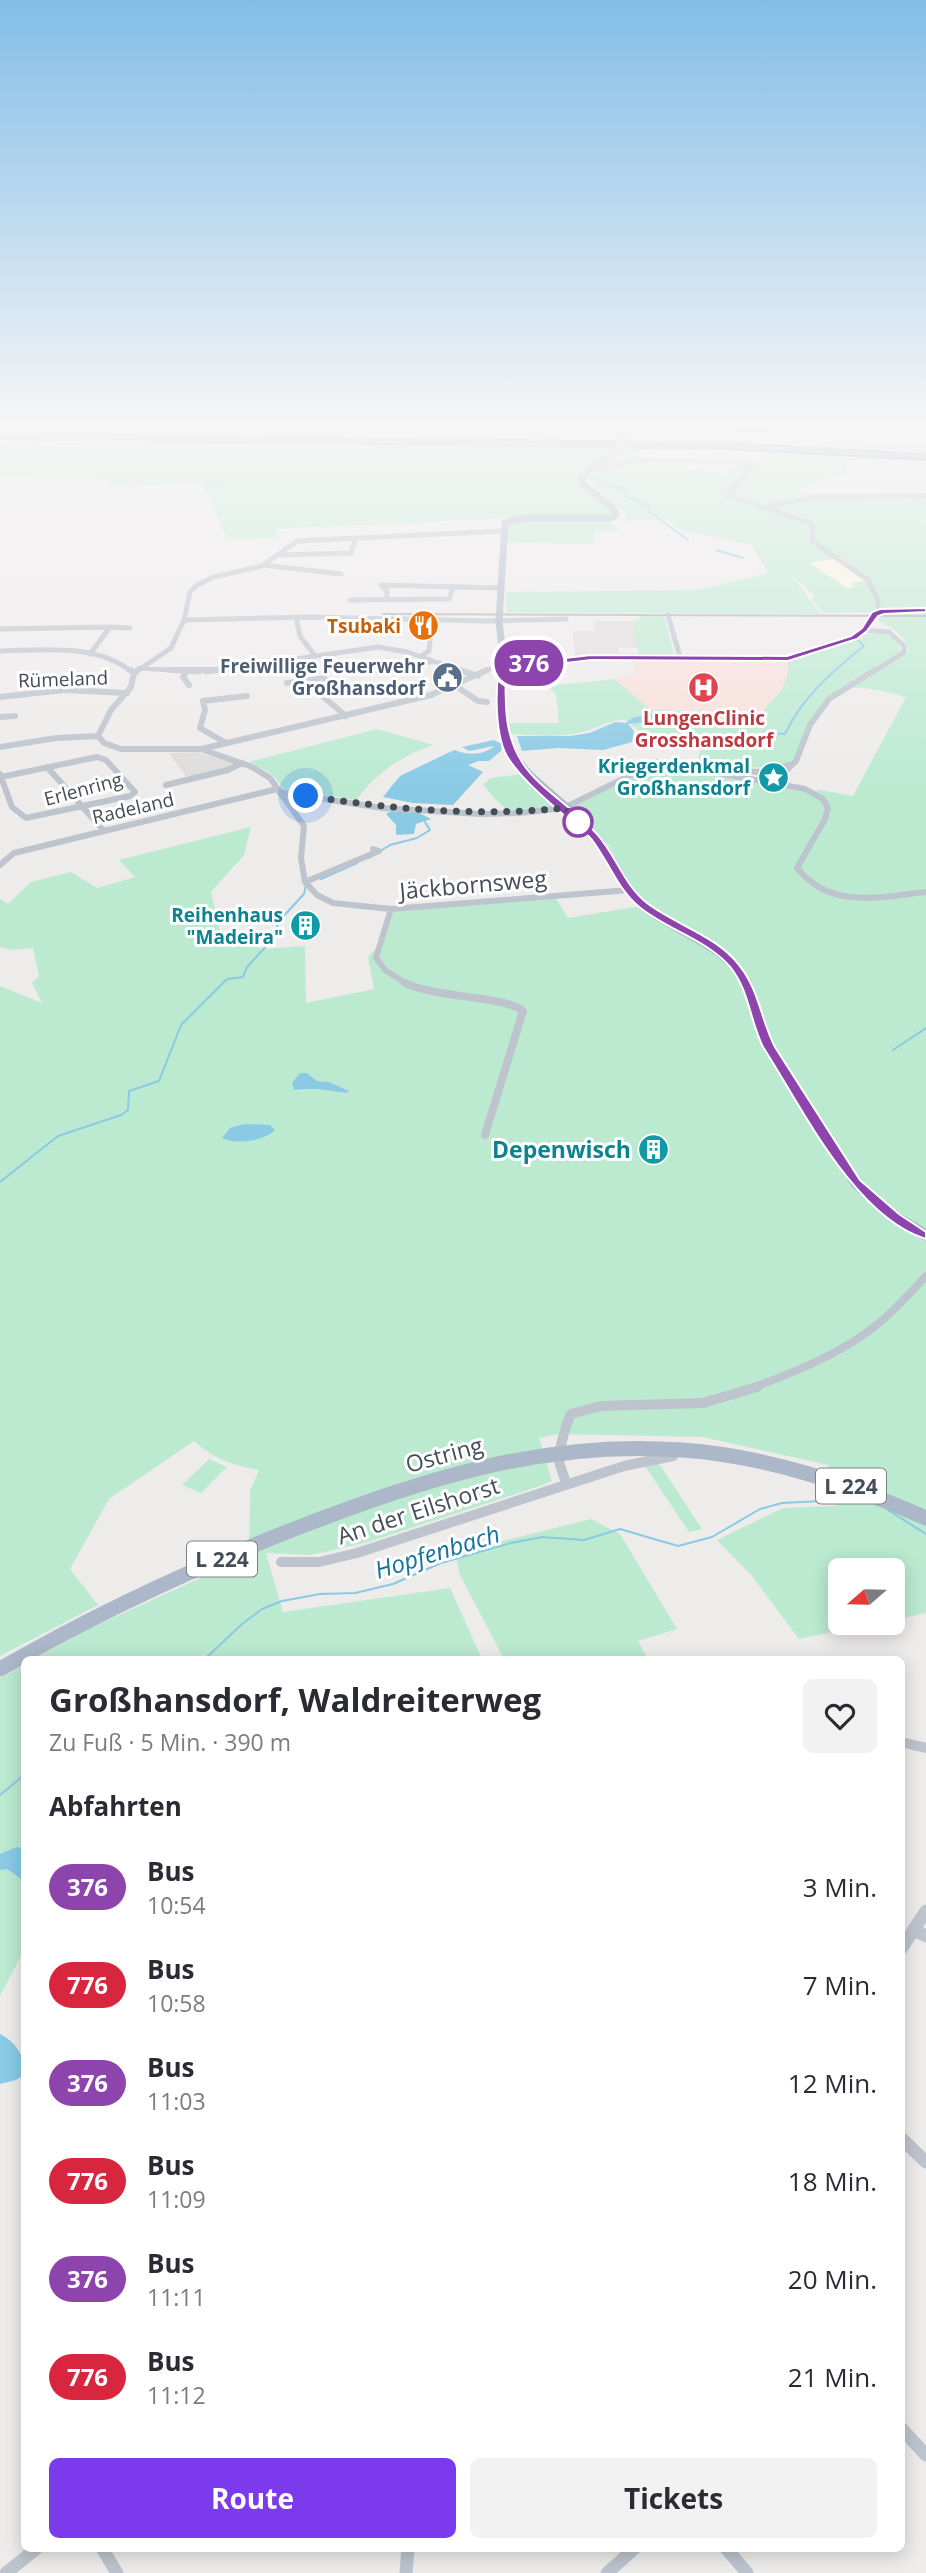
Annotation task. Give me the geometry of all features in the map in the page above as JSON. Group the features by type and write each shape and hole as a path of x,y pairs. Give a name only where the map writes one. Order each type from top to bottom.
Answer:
{"main road":[{"path":"502,547 499,621 502,651 502,726 511,756 540,789 565,808 604,849 627,888 658,916 720,953 735,966 750,990 762,1033 769,1047 856,1182 885,1210 926,1235"},
{"name":"Ostring","path":"25,1656 141,1596 236,1553 365,1502 479,1467 562,1452 620,1447 673,1448 756,1459 862,1490 926,1518"},
{"name":"Ostring","path":"0,1669 21,1658"}],"street":[{"path":"263,565 286,547"},
{"path":"277,555 351,554 353,547"},
{"path":"821,547 868,580 877,598 879,613"},
{"path":"98,736 111,710 127,693 138,670 171,648 184,620 190,592 198,585 216,576 263,565 341,574"},
{"path":"387,599 387,591 382,585 500,588"},
{"path":"350,600 450,599 453,587"},
{"path":"98,736 104,743 121,749 201,749 346,716 456,686 481,674 525,664 613,657 788,659 843,643 864,629 879,613 891,610 926,611"},
{"path":"668,615 680,657"},
{"path":"184,620 296,617 432,621 566,619"},
{"path":"296,617 300,636 315,656"},
{"path":"421,656 429,651 432,621"},
{"path":"90,654 110,627"},
{"path":"0,629 130,628"},
{"path":"774,783 796,761 810,725 829,699 904,652 904,646 889,632 864,629"},
{"path":"0,651 90,654 138,670 186,672 378,647 421,656 481,674 501,669"},
{"path":"379,673 433,661"},
{"path":"186,672 184,678 189,685"},
{"path":"287,683 327,682 332,686 341,684"},
{"path":"307,683 346,716"},
{"path":"456,686 478,701 487,702"},
{"name":"Rümeland","path":"0,697 64,690 127,693"},
{"path":"226,743 200,729 205,710 203,701 247,696"},
{"path":"0,717 15,716"},
{"path":"0,747 56,738 98,736"},
{"path":"201,749 262,772 278,790 305,832 301,858 305,882 317,895 333,903 391,909"},
{"name":"Erlenring","path":"90,758 102,759 135,792 130,796 84,807 32,818 22,817 13,810 1,776 47,767 90,758"},
{"path":"683,766 766,772 796,761"},
{"path":"278,790 382,807 496,814 565,808 654,762 683,766 813,792 823,799 828,808 825,819 797,868 807,884 824,894 843,898 926,892"},
{"path":"166,785 228,770 242,763"},
{"path":"47,767 104,831"},
{"name":"Radeland","path":"0,865 14,853 278,790"},
{"path":"305,882 324,877 379,851 373,849"},
{"name":"Jäckbornsweg","path":"485,1135 523,1011 520,1007 503,1003 424,990 397,978 380,965 376,958 391,909 627,888"},
{"path":"566,1483 559,1459 562,1452 562,1430 568,1417 575,1412 607,1406 703,1403 749,1388 840,1348 874,1328 926,1276"},
{"name":"An der Eilshorst","path":"281,1562 300,1564 356,1554 566,1483 654,1458 696,1455 732,1461"},
{"path":"905,1743 926,1748"},
{"path":"905,1943 926,1911"},
{"path":"914,1930 926,1936"},
{"path":"905,2142 926,2162"},
{"path":"905,2432 926,2455"},
{"path":"6,2573 32,2552"},
{"path":"104,2552 117,2573"},
{"path":"406,2573 408,2552"},
{"path":"607,2573 631,2552"},
{"path":"729,2552 747,2573"}],"shaded area":[{"path":"836,559 867,581 851,583 856,587 847,588 808,563"},
{"path":"594,621 632,621 638,648 618,648 619,654 575,656 573,631 594,631"},
{"name":"LungenClinic Grosshansdorf","path":"634,659 788,661 789,677 777,696 762,712 651,710 615,679 635,673"},
{"path":"196,752 237,764 187,778 169,753"}],"green space":[{"path":"753,547 926,547 926,1613 905,1617 905,1558 828,1558 828,1633 799,1639 752,1576 717,1540 783,1508 836,1506 828,1465 703,1437 559,1434 539,1438 552,1481 543,1485 368,1542 311,1555 266,1553 283,1612 450,1588 481,1656 203,1656 212,1648 201,1656 39,1656 88,1629 247,1557 247,1579 249,1557 260,1554 249,1556 250,1491 259,1470 224,1460 194,1441 109,1499 70,1569 98,1605 0,1656 0,986 42,1003 32,983 39,976 33,948 12,950 0,947 0,899 8,904 31,882 71,872 97,888 135,877 119,860 251,827 244,855 211,892 220,931 263,949 305,946 306,1003 374,989 368,957 385,939 394,910 556,899 568,918 648,905 632,888 609,845 574,807 657,763 803,792 820,790 853,796 906,697 863,688 840,691 822,706 796,761 771,766 698,765 701,741 638,742 639,731 624,719 573,734 511,734 509,723 559,723 556,694 547,686 615,679 651,710 762,712 785,683 788,661 832,643 868,634 883,634 895,640 901,652 882,668 909,651 893,629 879,621 878,600 870,584 864,577 839,558 809,563 847,588 855,587 850,583 867,581 877,612 823,613 812,600 814,595 790,574 821,614 507,612 505,592 696,590 768,573","holes":["307,1073 317,1081 329,1082 349,1091 298,1091 292,1083 300,1074"]},
{"path":"639,616 664,616 674,654 639,654 632,621 639,620"},
{"path":"377,729 434,745 390,766 356,800 284,789 273,775 249,762"},
{"path":"522,774 557,806 509,811 483,784 491,778"},
{"path":"209,1459 227,1467 201,1493 182,1485"},
{"path":"658,1462 702,1529 689,1532 645,1466"},
{"path":"591,1519 620,1534 677,1629 638,1641 646,1656 502,1656 460,1575 455,1553"},
{"path":"21,1666 21,1956 0,1996 0,1678"}],"water":[{"path":"658,713 663,720 628,724 634,731 632,742 603,750 558,748 522,751 517,736 570,736 590,733 615,722 626,723 632,718"},
{"path":"494,740 502,744 501,751 489,761 468,765 483,772 453,805 413,803 383,797 400,776 454,750 469,754 485,752 494,746 469,751 462,747"},
{"path":"392,811 419,813 431,819 416,824 414,834 396,835 396,825 386,814"},
{"path":"300,1073 307,1073 317,1081 329,1082 349,1091 294,1090 292,1083"},
{"path":"245,1124 270,1125 275,1130 250,1141 222,1138 230,1128"},
{"path":"17,1847 21,1848 21,1879 7,1869 0,1870 0,1854"},
{"path":"0,2034 19,2051 21,2077 0,2084"}],"waterway":[{"path":"716,550 743,558"},
{"path":"771,733 785,734 809,696 864,646 858,640"},
{"path":"369,858 390,845 417,838 430,830 425,822"},
{"path":"321,879 357,863"},
{"path":"0,1182 58,1136 121,1115 128,1110 129,1091 159,1081 181,1025 227,979 243,977 247,967 269,943 280,920 304,894 306,885"},
{"path":"893,1050 926,1028"},
{"name":"Hopfenbach","path":"208,1656 262,1609 282,1601 320,1594 355,1593 393,1584 441,1563 511,1543 542,1537 584,1540 620,1529 678,1546 712,1537 760,1509 782,1503 861,1499"},
{"name":"Hopfenbach","path":"888,1510 926,1534"},
{"name":"Hopfenbach","path":"0,1795 21,1778"}],"railway":[{"path":"383,614 926,616"}],"bus line":[{"name":"376","path":"926,611 883,611 875,614 854,638 788,659 634,656 591,658 506,667 501,680 502,726 511,756 540,789 565,808 594,837 629,890 643,905 720,953 735,966 746,980 769,1047 836,1154 856,1182 876,1203 926,1235"}],"place":[{"name":"Tsubaki","path":"424,626"},
{"name":"Freiwillige Feuerwehr Großhansdorf","path":"448,677"},
{"name":"LungenClinic Grosshansdorf","path":"704,687"},
{"name":"Kriegerdenkmal Großhansdorf","path":"773,777"},
{"name":"Reihenhaus \"Madeira\"","path":"306,926"},
{"name":"Depenwisch","path":"654,1149"}],"route":[{"path":"306,796 382,807 481,814 565,808 578,822"}]}
